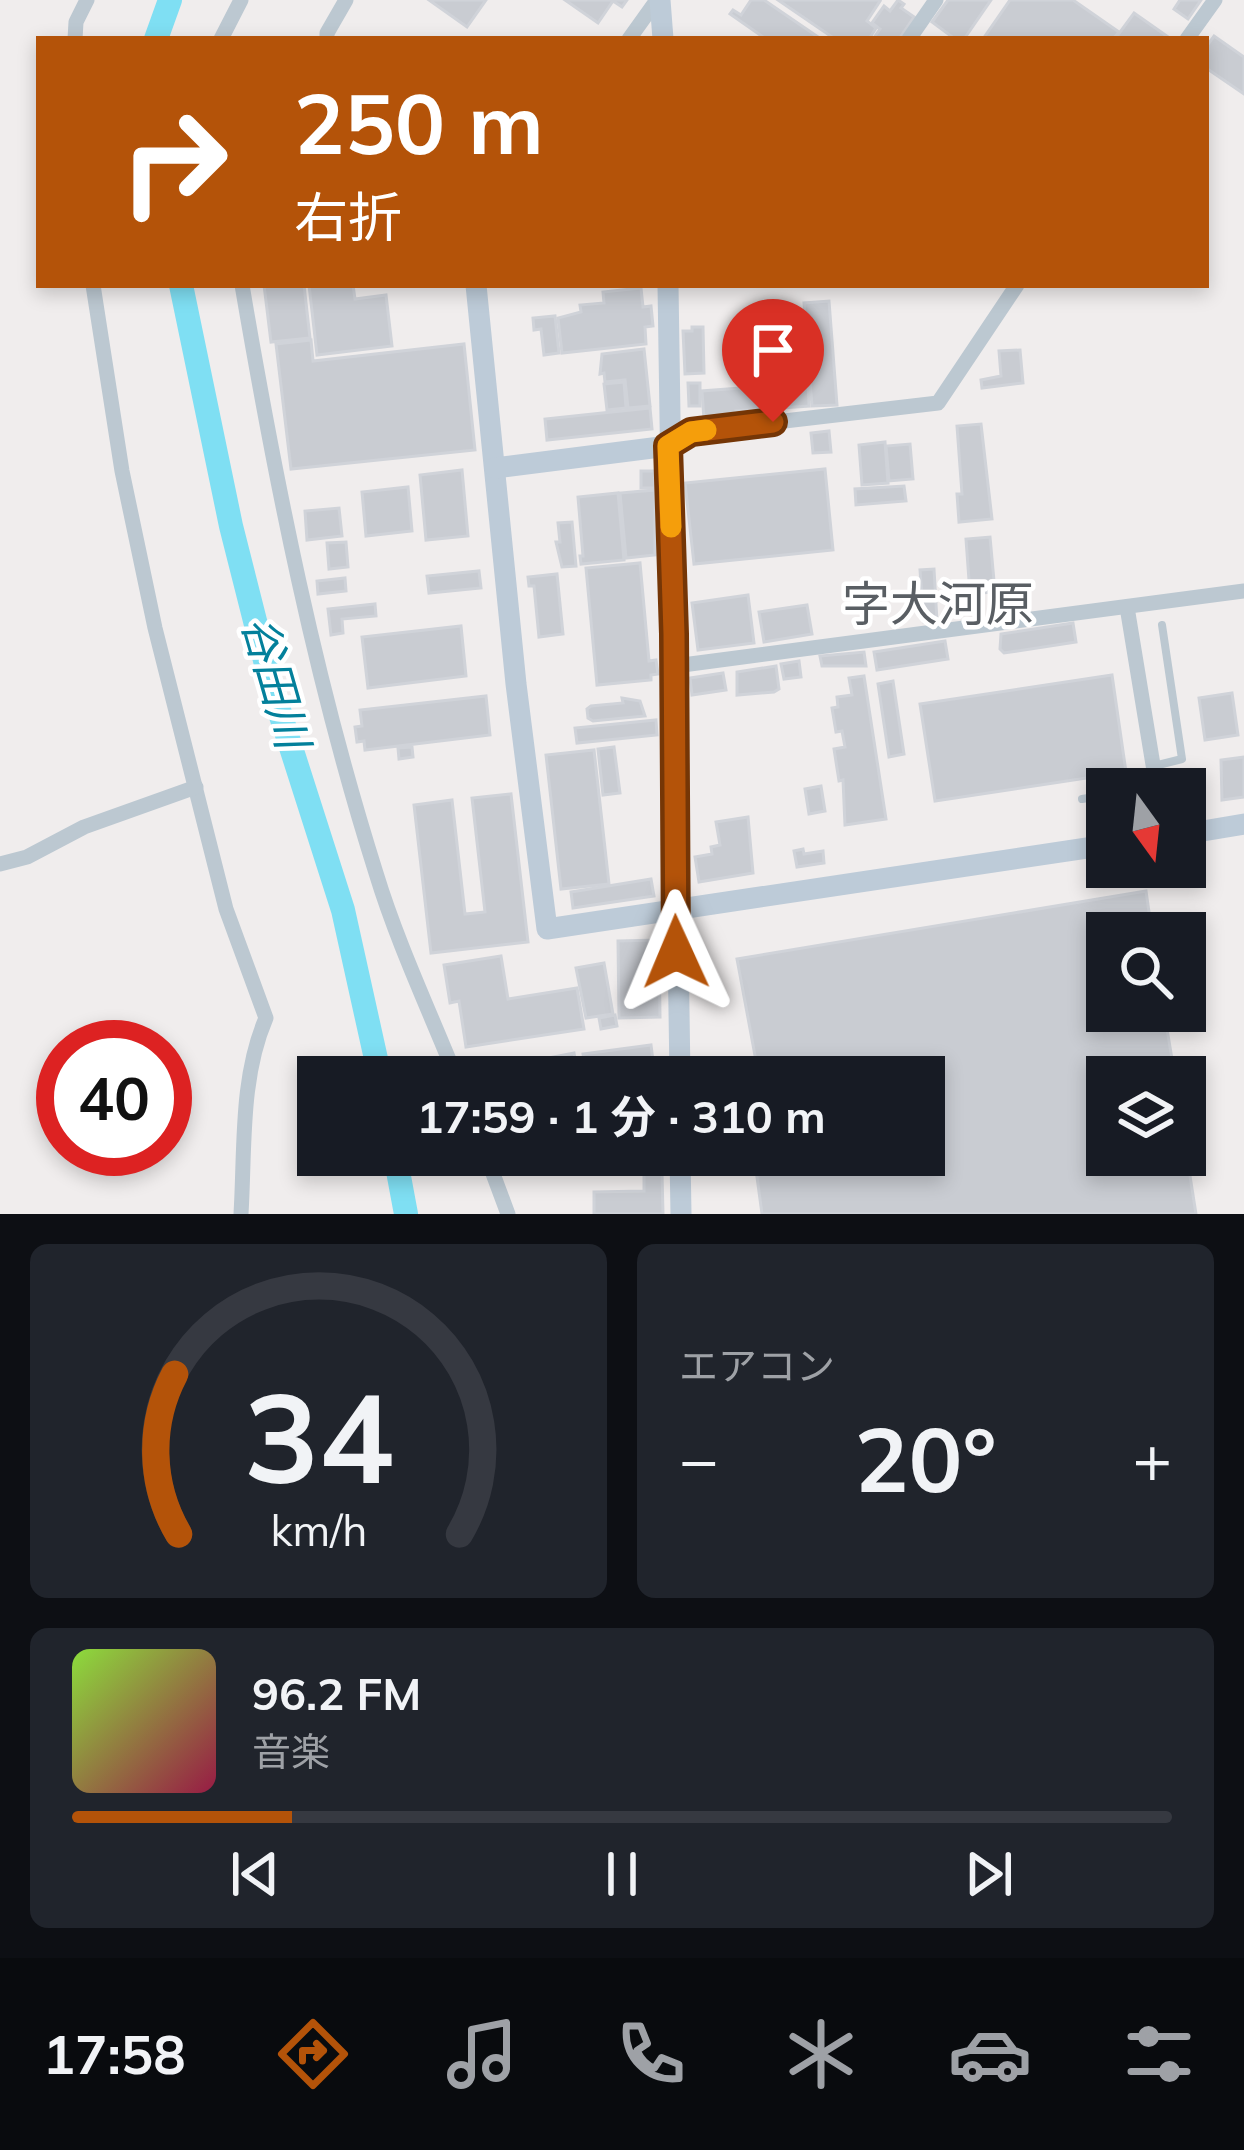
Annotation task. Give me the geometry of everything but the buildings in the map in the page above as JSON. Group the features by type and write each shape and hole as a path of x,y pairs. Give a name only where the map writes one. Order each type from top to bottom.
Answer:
{"street":[{"path":"223,36 241,0"},
{"path":"327,36 346,0"},
{"path":"631,36 659,0"},
{"path":"659,0 663,36"},
{"path":"911,36 936,0"},
{"path":"1189,36 1215,0"},
{"path":"75,36 77,2"},
{"path":"93,288 127,494 155,628 226,909 266,1018 248,1079 241,1214"},
{"path":"243,288 276,482 327,705 376,876 448,1056"},
{"path":"476,288 548,928 1086,848"},
{"path":"668,288 679,1056"},
{"path":"495,468 668,446 691,432 938,403 1015,288"},
{"path":"675,666 1244,592"},
{"path":"1127,607 1153,766"},
{"path":"0,864 27,857 84,827 196,788"},
{"path":"1206,830 1244,824"},
{"path":"493,1176 508,1214"},
{"path":"680,1176 681,1214"}],"lane":[{"path":"1153,766 1182,759 1162,625"},
{"path":"1082,799 1086,798"}],"waterway":[{"name":"谷田川","path":"157,36 170,0"},
{"name":"谷田川","path":"182,288 231,526 272,688 343,910 375,1056"},
{"name":"谷田川","path":"399,1176 406,1214"}],"slow traffic":[{"path":"671,527 668,446 691,432 706,430"}],"district":[{"name":"字大河原","path":"938,604"}],"route":[{"path":"676,952 668,446 691,432 773,422"}]}
